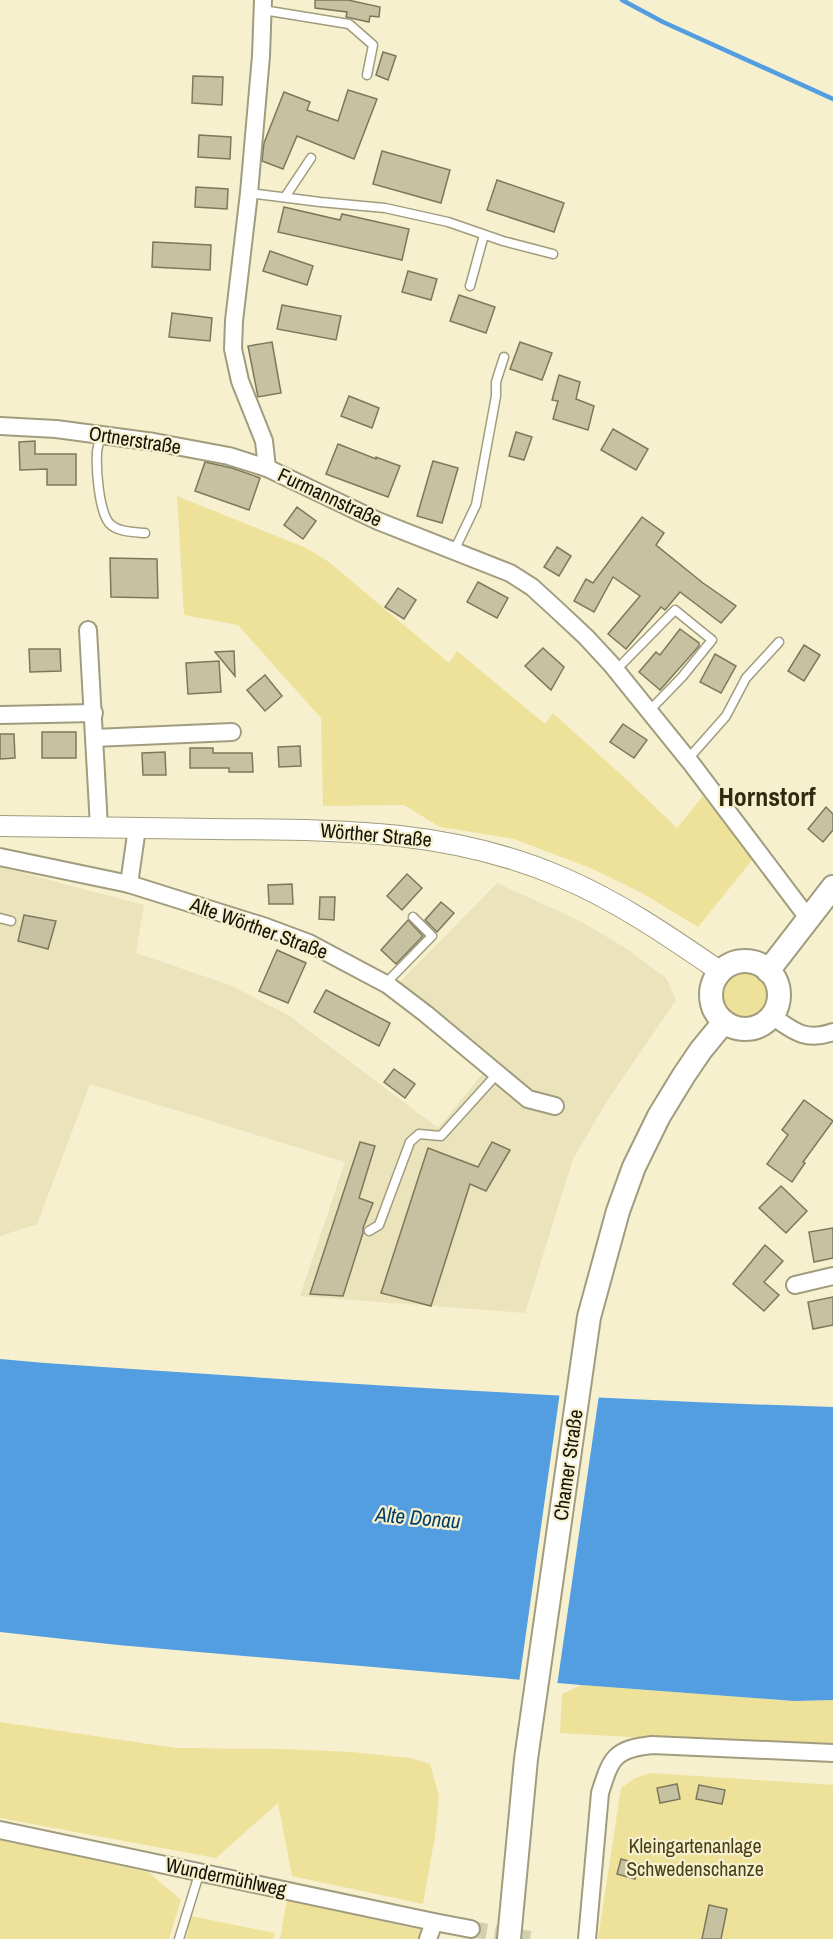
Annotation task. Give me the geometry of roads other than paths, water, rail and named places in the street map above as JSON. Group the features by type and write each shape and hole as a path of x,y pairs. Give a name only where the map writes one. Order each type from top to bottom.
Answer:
{"main road":[{"path":"772,966 739,962 721,972 714,981 711,992 712,1003 724,1022 744,1029 755,1028 772,1016 777,1007 778,987 772,966 833,886"},
{"name":"Chamer Straße","path":"509,1939 526,1759 589,1317 618,1211 634,1167 659,1116 684,1075 724,1022"}],"street":[{"name":"Furmannstraße","path":"263,5 249,193 234,321 233,349 240,381 264,441 267,468 378,520 510,573 532,587 586,637 616,670 688,759 808,918"},
{"name":"Ortnerstraße","path":"0,426 56,429 154,442 229,456 267,468"},
{"path":"88,630 99,827"},
{"path":"0,715 93,713"},
{"path":"94,738 232,732"},
{"name":"Wörther Straße","path":"0,826 358,831 430,839 486,851 560,876 593,891 647,923 721,972"},
{"path":"129,884 137,828"},
{"name":"Alte Wörther Straße","path":"0,857 129,884 266,927 309,943 385,984 426,1014 528,1099 555,1106"},
{"path":"772,1016 794,1031 808,1037 833,1032"},
{"path":"795,1285 833,1276"},
{"path":"587,1939 600,1793 607,1772 620,1753 632,1747 652,1745 833,1753"},
{"name":"Wundermühlweg","path":"0,1830 471,1929"},
{"path":"428,1939 434,1922"}],"lane":[{"name":"Furmannstraße","path":"263,5 349,24 374,45 367,75"},
{"path":"285,197 311,158"},
{"path":"249,193 385,208 448,222 503,241 553,254"},
{"path":"470,285 484,235"},
{"path":"454,551 476,505 496,396 496,382 504,357"},
{"path":"101,435 97,451 103,508 110,524 122,531 145,533"},
{"path":"616,670 675,610 711,640 682,677 649,711"},
{"path":"688,759 726,716 746,678 778,642"},
{"path":"385,984 432,936 413,916"},
{"path":"0,918 11,921"},
{"path":"369,1232 379,1225 410,1142 419,1134 441,1136 497,1074"},
{"path":"179,1939 200,1871"}],"water":[{"name":"Alte Donau","path":"0,1359 439,1389 833,1407 833,1700 794,1701 581,1685 118,1645 0,1632"}],"waterway":[{"path":"622,0 663,22 833,99"}],"tunnel":[{"path":"471,1929 530,1939"}],"district":[{"name":"Hornstorf","path":"767,797"}],"park label":[{"name":"Kleingartenanlage Schwedenschanze","path":"695,1858"}]}
